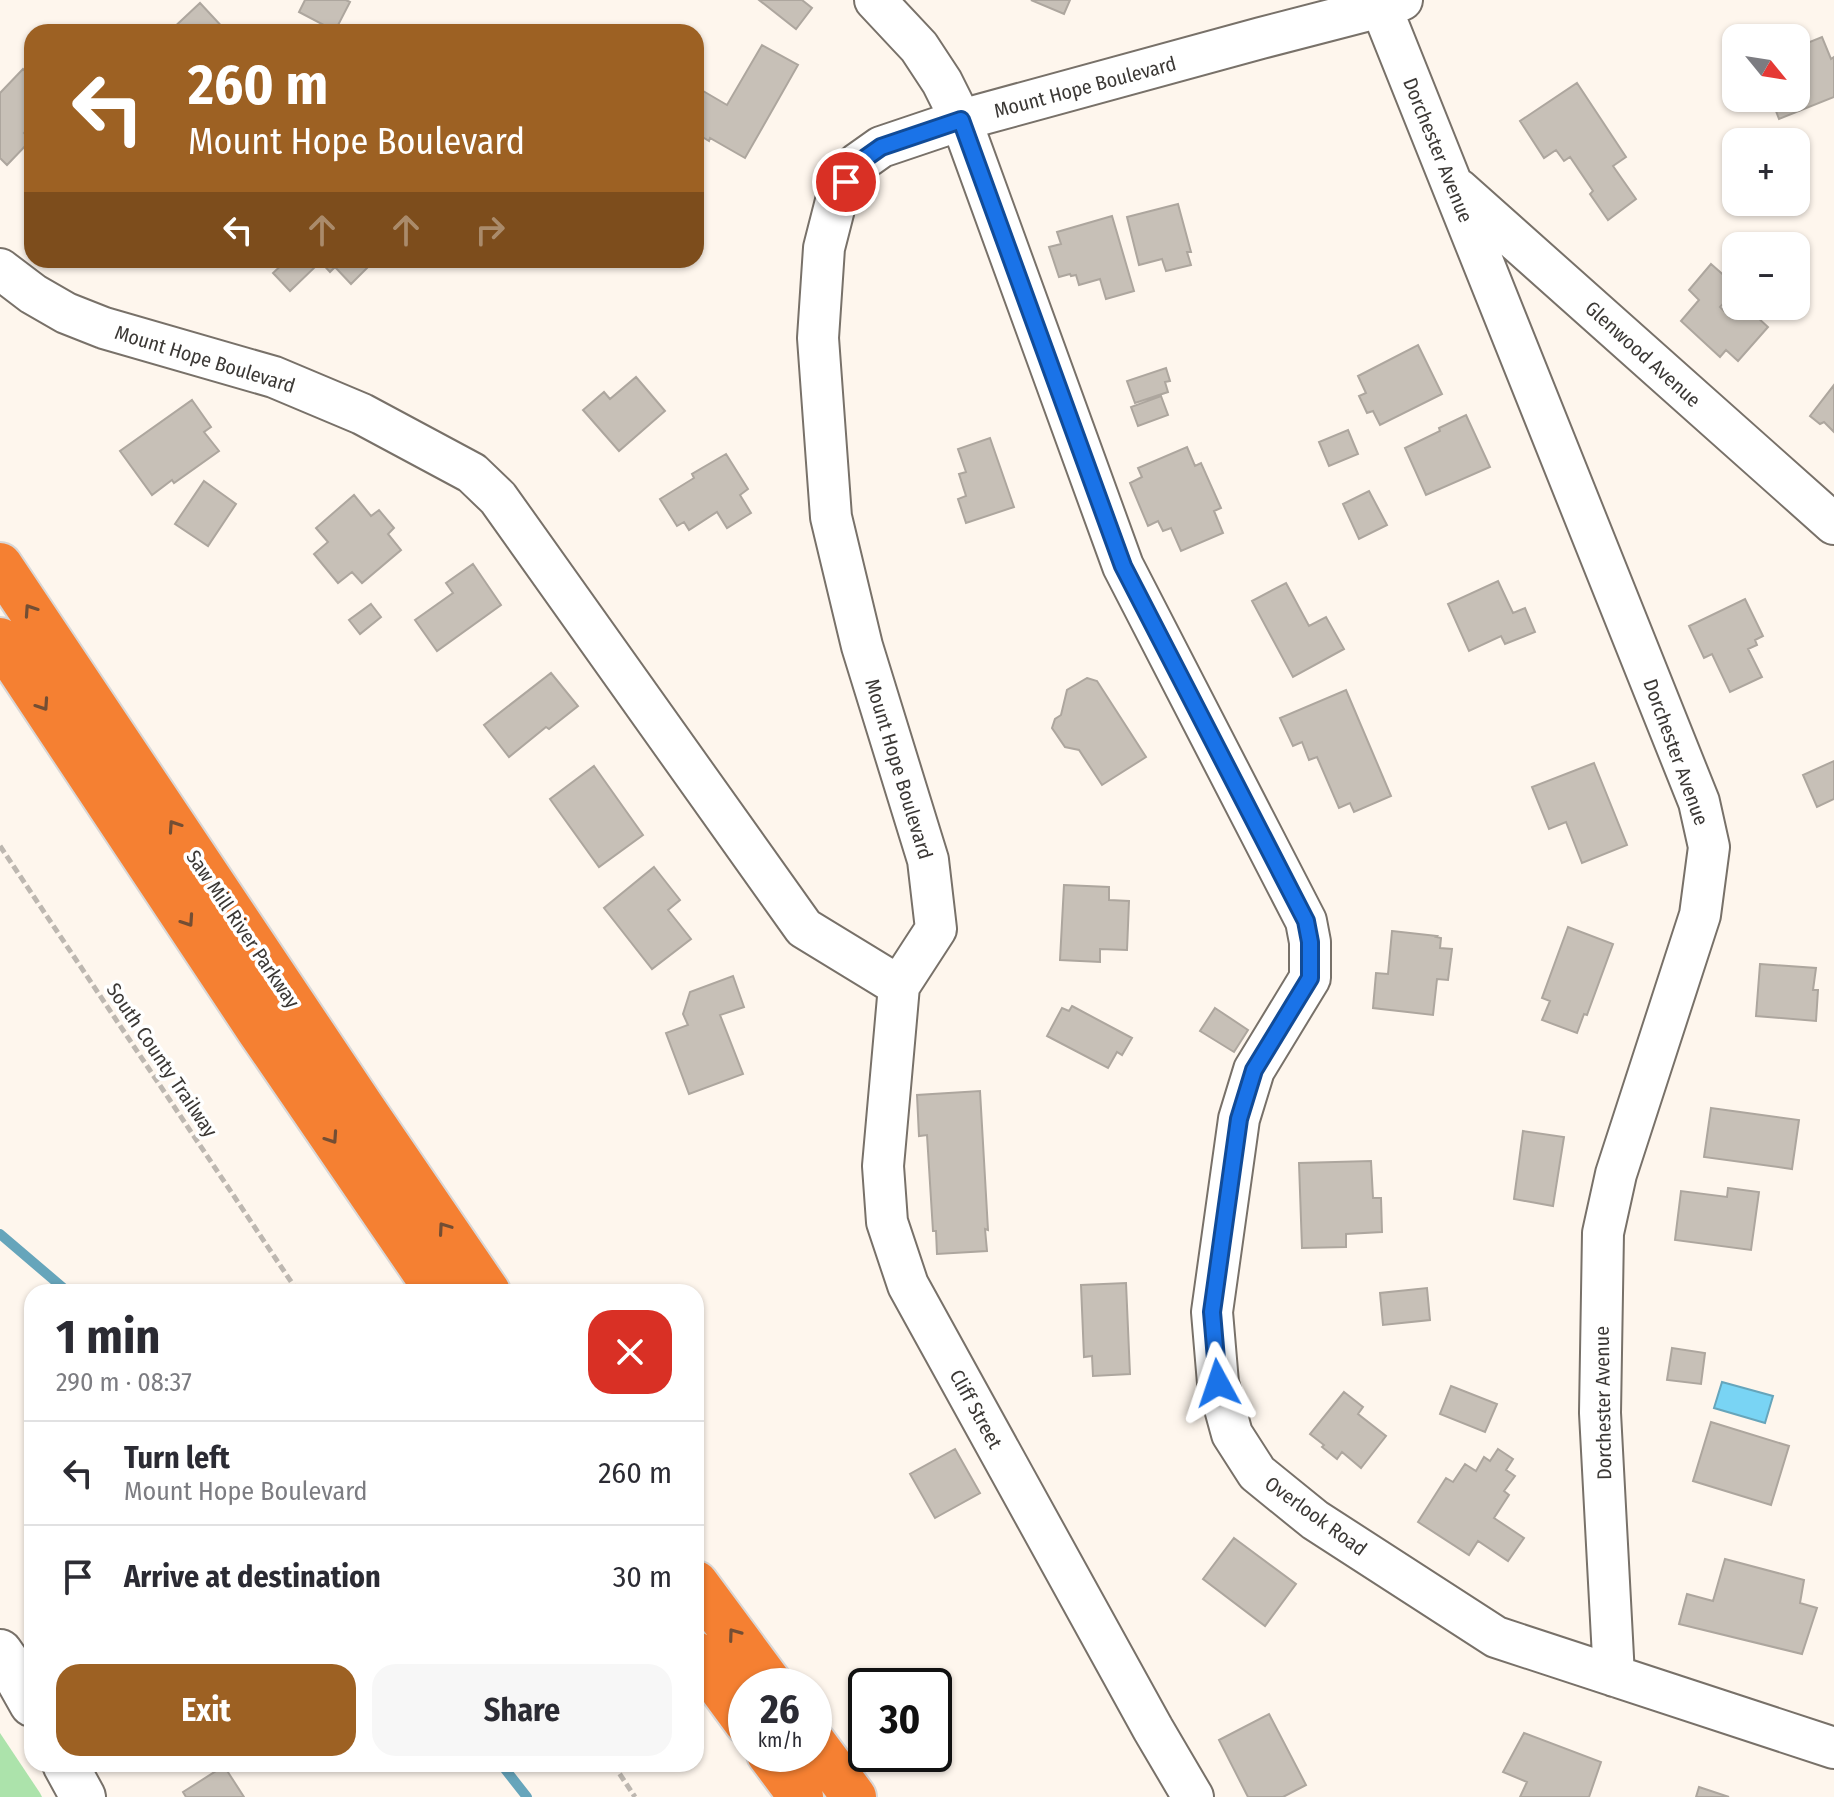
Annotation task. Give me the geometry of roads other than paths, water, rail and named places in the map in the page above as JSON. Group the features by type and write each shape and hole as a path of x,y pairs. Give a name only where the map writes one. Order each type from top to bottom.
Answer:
{"highway":[{"name":"Saw Mill River Parkway","path":"0,565 483,1284"},
{"name":"Saw Mill River Parkway","path":"0,640 258,1029 433,1284"},
{"path":"704,1594 759,1668"},
{"path":"704,1665 728,1698"},
{"path":"832,1767 854,1797"},
{"path":"782,1772 801,1797"}],"main road":[{"path":"0,1652 24,1690"},
{"path":"69,1772 83,1797"}],"street":[{"name":"Overlook Road","path":"875,0 919,47 942,82 961,120 1123,566 1306,921 1310,942 1310,978 1254,1070 1239,1119 1212,1312 1218,1383 1232,1434 1257,1473 1315,1520 1496,1637 1834,1748"},
{"name":"Mount Hope Boulevard","path":"0,269 33,294 66,313 104,328 274,377 362,414 472,473 498,498 804,928 899,986 936,929 928,860 862,646 831,517 818,338 824,248 836,201 857,164 881,147 961,120 1391,4"},
{"name":"Dorchester Avenue","path":"1391,4 1452,184 1699,802 1709,847 1700,915 1616,1174 1603,1233 1600,1413 1614,1676"},
{"name":"Glenwood Avenue","path":"1452,184 1834,524"},
{"name":"Cliff Street","path":"899,986 883,1166 887,1222 908,1285 1193,1797"}],"water":[{"path":"1722,1382 1773,1396 1765,1423 1714,1408"}],"waterway":[{"path":"0,1234 59,1284"},
{"path":"507,1772 527,1797"}]}
